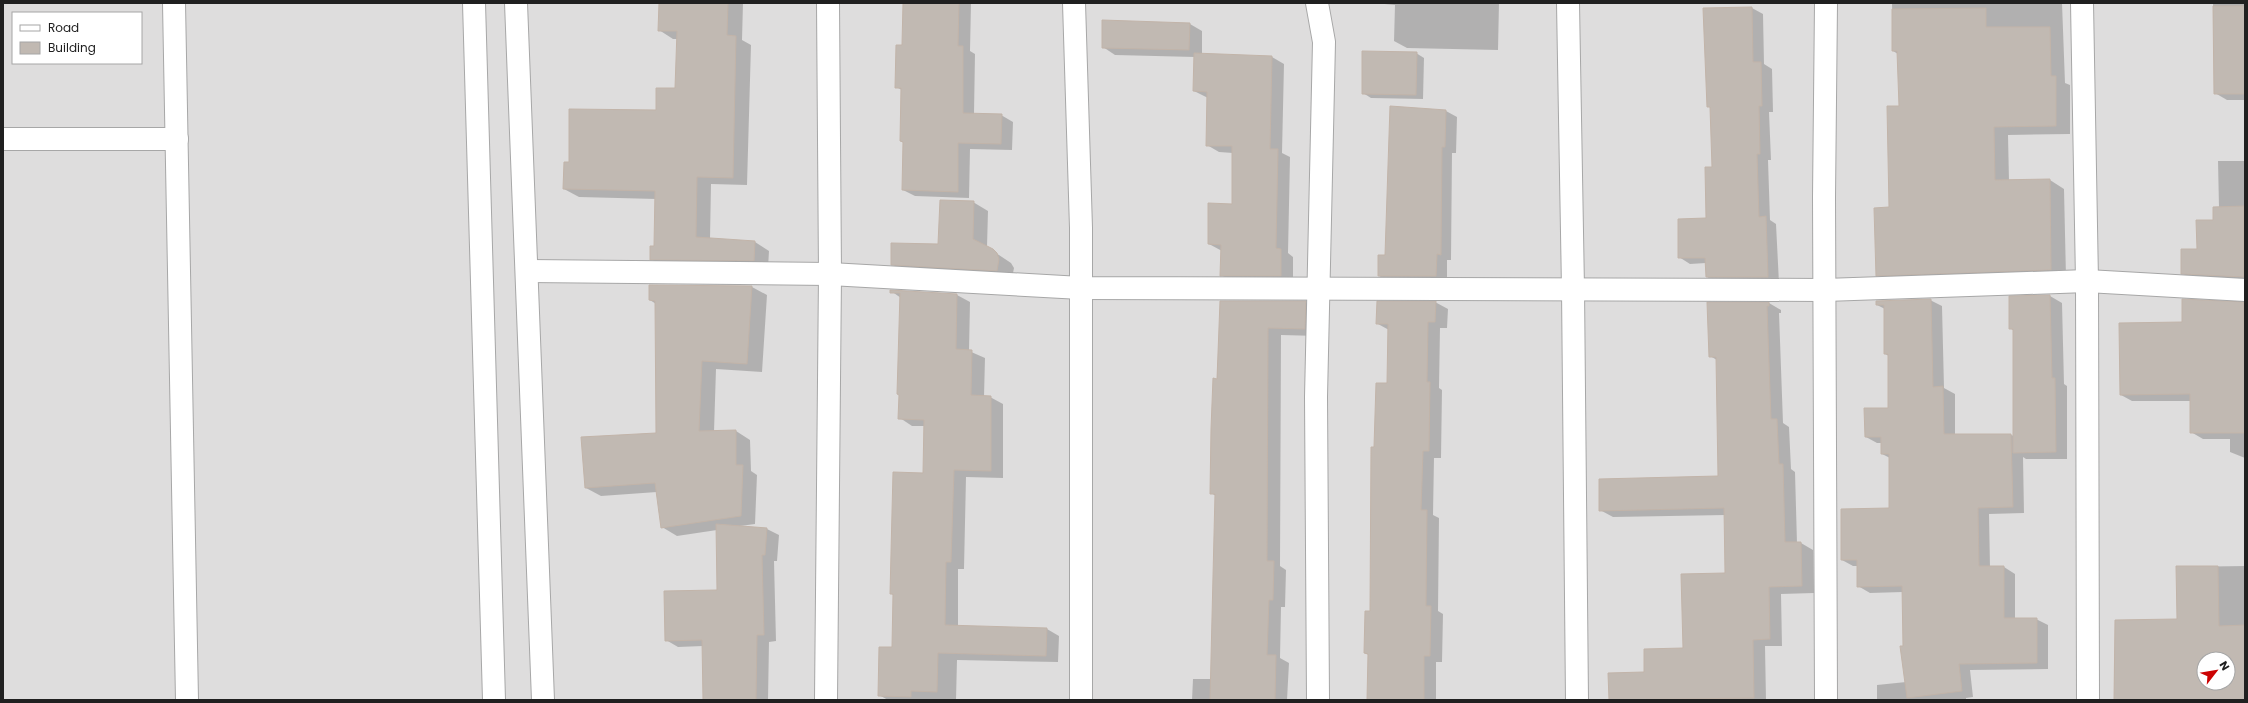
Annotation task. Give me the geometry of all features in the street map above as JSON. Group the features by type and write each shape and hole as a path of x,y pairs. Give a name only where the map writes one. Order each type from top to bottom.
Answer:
{"street":[{"path":"174,3 186,700"},
{"path":"474,3 494,700"},
{"path":"516,3 528,271 543,700"},
{"path":"826,700 830,274 828,3"},
{"path":"1074,3 1081,220 1081,700"},
{"path":"1317,3 1324,42 1316,397 1318,700"},
{"path":"1568,3 1574,289 1577,700"},
{"path":"1826,3 1826,700"},
{"path":"2082,3 2087,281 2088,700"},
{"path":"3,139 177,139"},
{"path":"528,271 830,274 1081,288 1318,287 1825,290 2087,281 2245,290"}],"shaded area":[{"path":"3,3 2245,3 2245,700 3,700"}],"building":[{"path":"659,3 728,3 727,35 736,36 733,178 697,177 696,237 755,241 754,261 650,260 650,246 654,246 655,191 563,189 564,162 569,162 569,109 656,110 656,88 675,88 677,31 658,31"},
{"path":"903,3 959,3 958,46 963,46 963,113 1002,114 1001,144 958,143 958,192 902,190 903,142 900,141 901,88 895,88 896,45 902,45"},
{"path":"2213,6 2245,6 2245,94 2214,94"},
{"path":"1752,7 1753,62 1761,62 1762,106 1759,106 1760,154 1757,154 1759,217 1766,216 1768,277 1706,277 1705,258 1678,258 1678,219 1706,218 1705,167 1712,167 1710,107 1707,107 1703,8"},
{"path":"1986,8 1986,27 2050,27 2051,76 2056,76 2056,126 1994,127 1995,180 2050,179 2051,270 1876,276 1874,208 1889,207 1887,106 1899,106 1897,51 1892,51 1892,9"},
{"path":"1102,20 1190,23 1189,50 1102,48"},
{"path":"1362,51 1417,52 1416,95 1362,94"},
{"path":"1194,53 1272,56 1270,149 1278,149 1276,248 1281,249 1281,276 1220,276 1221,245 1208,244 1208,203 1232,204 1232,146 1206,146 1207,92 1193,91"},
{"path":"1390,106 1446,110 1445,147 1442,147 1441,255 1437,254 1436,276 1378,276 1378,255 1385,255"},
{"path":"940,200 974,201 973,239 993,249 997,253 999,259 997,271 891,265 891,243 938,244"},
{"path":"2244,206 2244,277 2181,274 2181,249 2197,249 2196,220 2213,220 2213,207"},
{"path":"649,285 752,286 747,364 702,361 699,431 736,430 736,465 743,465 741,516 661,528 655,483 585,488 581,437 656,433 655,301 649,300"},
{"path":"890,290 957,294 956,349 972,350 971,395 991,396 991,471 954,470 951,562 946,562 945,625 1047,628 1046,656 938,653 937,692 911,691 911,697 878,696 879,647 892,647 893,594 890,594 893,472 923,473 924,420 898,419 899,395 897,394 900,293 890,293"},
{"path":"2050,295 2052,378 2055,378 2056,452 2013,453 2013,329 2009,329 2009,296"},
{"path":"1931,299 1933,387 1943,386 1944,434 2011,434 2013,507 1978,508 1979,566 2004,566 2004,618 2037,618 2037,663 1959,664 1962,691 1907,698 1900,646 1903,646 1902,586 1857,587 1857,560 1841,560 1841,509 1889,508 1889,454 1881,454 1881,437 1865,437 1864,408 1888,408 1888,354 1884,354 1884,305 1876,305 1876,301"},
{"path":"2182,299 2244,302 2245,433 2190,433 2190,394 2120,395 2119,323 2182,322"},
{"path":"1220,301 1306,301 1305,329 1268,328 1267,561 1274,561 1273,600 1269,600 1267,655 1276,655 1275,700 1210,700 1215,494 1210,494 1211,429 1213,378 1217,379"},
{"path":"1377,301 1436,301 1435,322 1428,322 1427,382 1430,382 1429,451 1423,451 1421,510 1427,510 1426,606 1431,606 1430,656 1424,656 1424,700 1367,700 1368,654 1364,653 1365,611 1370,611 1371,447 1374,447 1376,383 1387,383 1388,324 1376,324"},
{"path":"1707,302 1769,302 1769,306 1767,306 1771,419 1777,419 1779,464 1783,464 1785,542 1801,542 1802,586 1769,587 1770,639 1753,640 1754,698 1609,700 1608,673 1644,672 1644,649 1683,648 1681,574 1725,573 1724,508 1599,511 1599,479 1718,476 1716,357 1709,357"},
{"path":"716,524 767,528 765,555 762,555 764,635 757,635 756,700 703,700 702,640 665,641 664,591 717,590"},
{"path":"2176,566 2218,566 2219,626 2245,625 2245,700 2114,700 2115,620 2177,619"}]}
